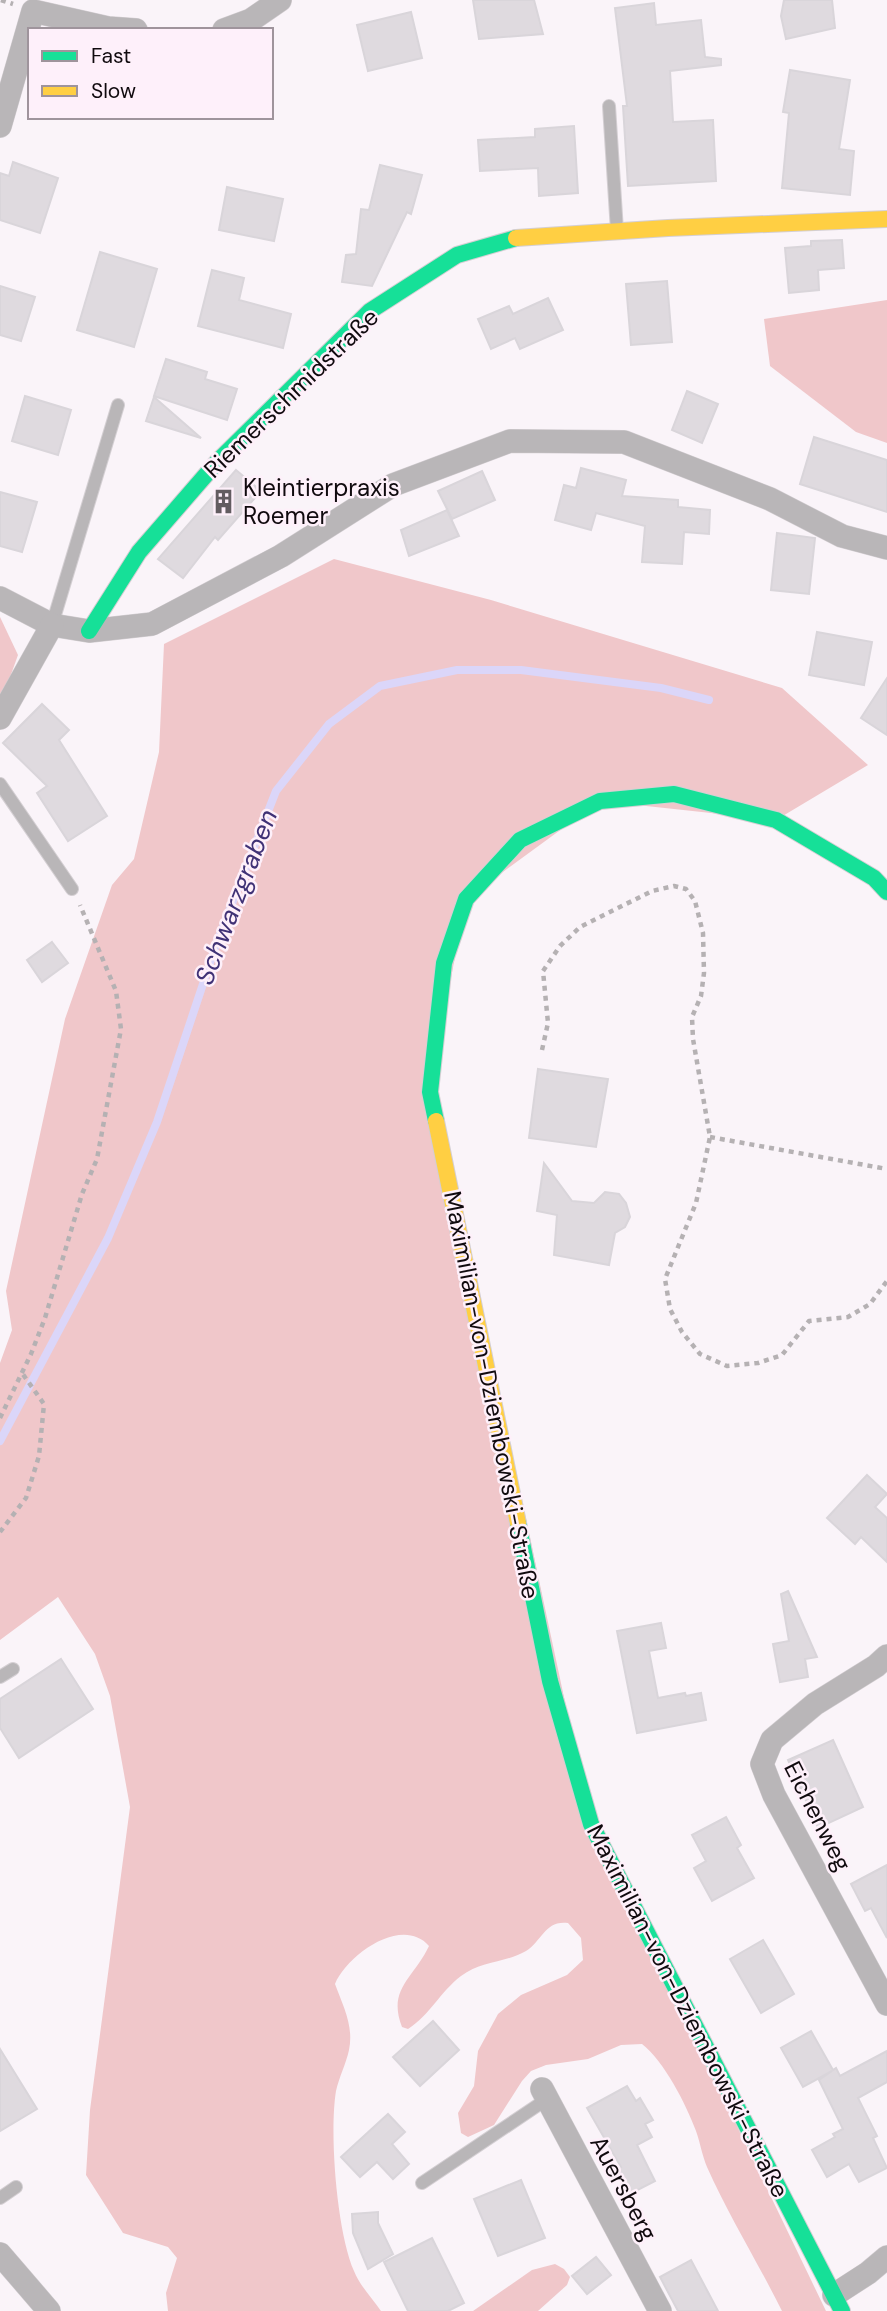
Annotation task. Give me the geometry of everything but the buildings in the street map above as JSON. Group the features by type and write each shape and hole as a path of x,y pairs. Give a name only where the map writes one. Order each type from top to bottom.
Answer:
{"street":[{"path":"229,28 251,20 281,0"},
{"path":"28,28 33,11 108,28"},
{"path":"0,126 28,28"},
{"name":"Riemerschmidstraße","path":"89,631 139,552 217,462 370,311 457,255 513,238 887,219"},
{"path":"0,598 52,625 89,631 152,624 281,556 393,485 510,442 624,442 770,499 842,536 887,548"},
{"path":"0,718 52,625"},
{"name":"Maximilian-von-Dziembowski-Straße","path":"838,2303 591,1825 550,1681 430,1092 444,963 466,899 520,840 600,802 674,794 776,820 874,878 887,892"},
{"name":"Eichenweg","path":"887,1656 876,1666 815,1704 772,1740 762,1764 774,1795 887,2004"},
{"name":"Auersberg","path":"545,2094 660,2311"},
{"path":"0,2254 49,2311"},
{"path":"838,2303 887,2257"}],"lane":[{"path":"609,106 617,231"},
{"path":"52,625 118,405"},
{"path":"0,784 72,889"},
{"path":"0,1677 13,1669"},
{"path":"422,2183 545,2094"},
{"path":"0,2198 16,2187"}],"path":[{"path":"542,1050 548,1023 543,971 559,946 580,927 652,891 674,886 686,889 695,901 703,933 704,973 701,996 692,1017 692,1038 710,1137 696,1203 665,1279 670,1309 682,1332 700,1354 727,1366 758,1363 782,1355 809,1321 848,1317 870,1304 887,1281"},
{"path":"0,1418 46,1318 82,1194 97,1160 121,1029 116,992 94,934 72,889"},
{"path":"710,1137 887,1169"},
{"path":"0,1532 26,1498 39,1456 44,1404 22,1373"}],"shaded area":[{"path":"887,300 887,443 856,432 770,366 764,319"},
{"path":"334,559 491,600 782,688 868,765 776,820 600,801 466,899 432,1078 591,1824 826,2311 782,2311 705,2162 696,2131 680,2096 658,2061 642,2044 621,2045 588,2059 546,2065 531,2071 494,2125 468,2137 461,2133 458,2113 474,2086 478,2051 498,2014 521,1995 567,1975 583,1960 581,1938 568,1923 549,1928 526,1951 477,1967 461,1976 423,2017 408,2029 402,2027 398,2003 404,1984 429,1946 418,1938 405,1935 376,1942 351,1961 335,1984 347,2016 350,2033 349,2050 337,2086 334,2109 334,2157 339,2208 354,2271 381,2311 168,2311 166,2293 177,2258 168,2247 123,2233 86,2175 90,2110 130,1807 110,1696 95,1654 58,1597 0,1640 0,1363 12,1330 6,1291 65,1019 112,885 134,859 159,752 164,644"},
{"path":"0,617 18,655 0,705"},
{"path":"555,2264 564,2269 570,2277 567,2285 538,2311 473,2311 532,2270"}],"waterway":[{"name":"Schwarzgraben","path":"0,1441 108,1238 157,1122 217,942 276,791 329,724 380,686 457,670 521,670 661,688 709,700"}],"traffic: fast":[{"path":"89,631 139,552 217,462 370,311 457,255 516,238"},
{"path":"436,1121 430,1092 444,963 466,899 520,840 600,801 674,794 776,820 874,878 887,892"},
{"path":"518,1523 550,1681 591,1824 842,2311"}],"traffic: slow":[{"path":"516,238 668,228 887,219"},
{"path":"436,1121 518,1523"}],"place":[{"name":"Kleintierpraxis Roemer","path":"223,501"}]}
